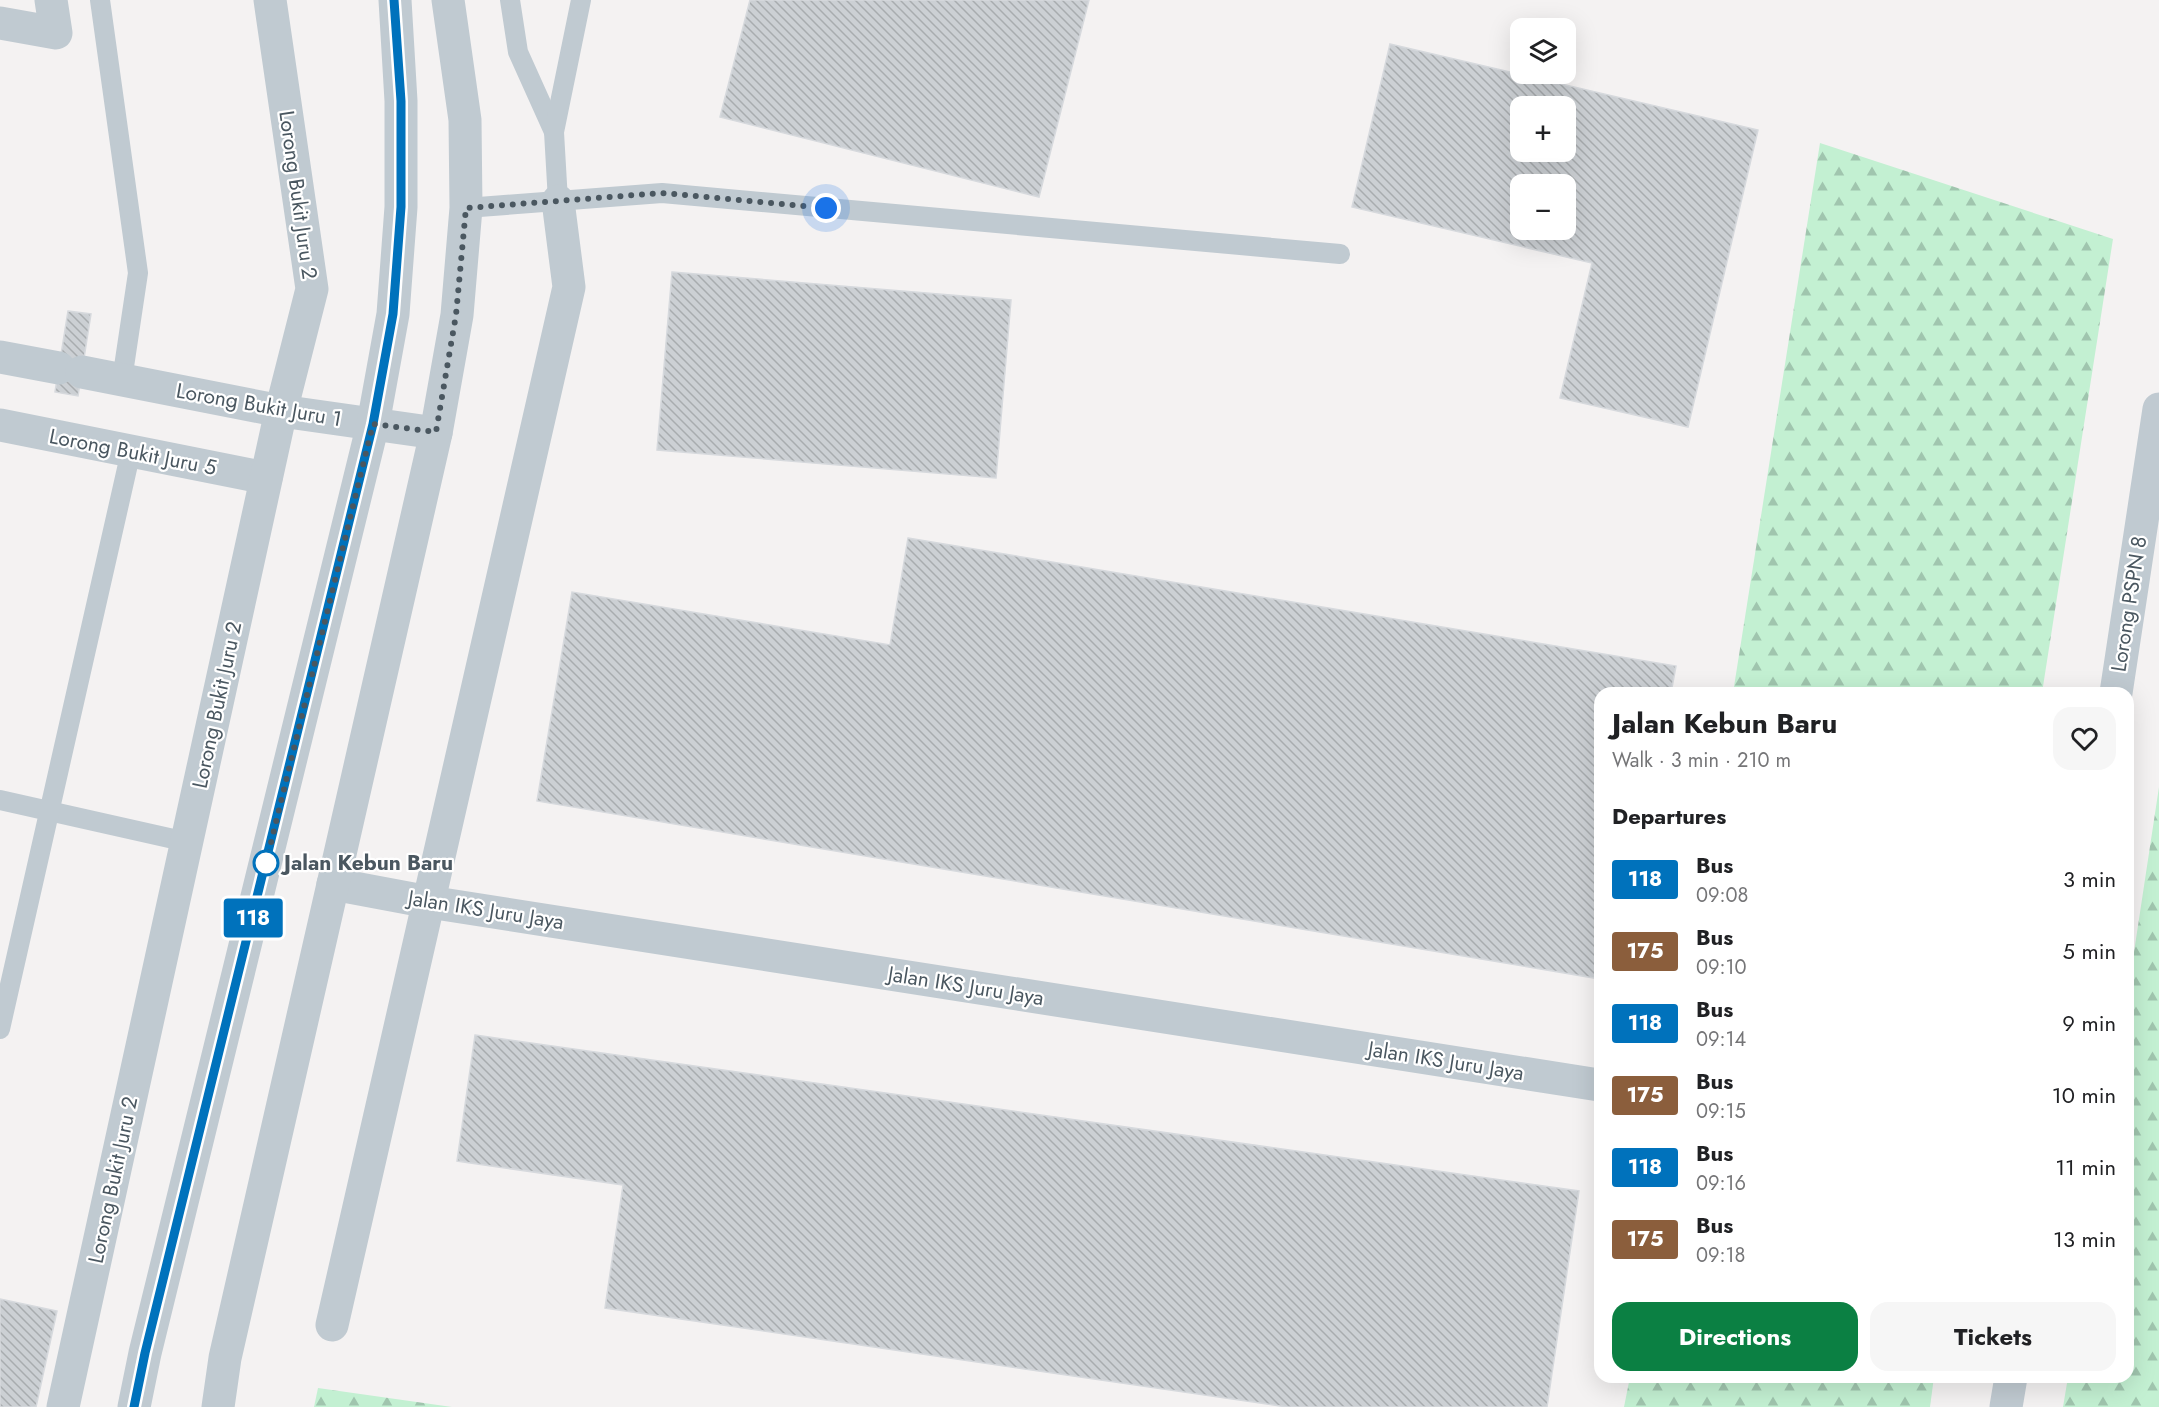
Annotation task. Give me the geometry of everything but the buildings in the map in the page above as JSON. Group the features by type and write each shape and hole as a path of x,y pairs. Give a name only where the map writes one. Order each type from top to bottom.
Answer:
{"street":[{"path":"0,23 56,33 51,0"},
{"name":"Lorong Bukit Juru 2","path":"63,1407 266,478 312,289 270,0"},
{"path":"134,1407 145,1353 373,424 393,314 401,207 401,101 394,0"},
{"path":"218,1407 225,1358 436,432 456,315 466,208 465,120 448,0"},
{"path":"332,1324 568,287 558,201"},
{"name":"Lorong Bukit Juru 1","path":"0,357 281,411 436,432"},
{"name":"Lorong PSPN 8","path":"2117,687 2159,409"},
{"name":"Lorong Bukit Juru 5","path":"0,425 266,478"},
{"name":"Jalan IKS Juru Jaya","path":"333,884 429,902 1594,1084"},
{"path":"2006,1407 2010,1383"}],"lane":[{"path":"100,0 138,273 122,380"},
{"path":"510,0 518,52 554,132"},
{"path":"558,201 554,132 581,0"},
{"path":"466,208 662,193 1340,254"},
{"path":"0,1029 131,451"},
{"path":"0,800 187,842"}],"green space":[{"path":"1820,143 2113,239 2043,687 1734,687"},
{"path":"2159,787 2159,1407 2063,1407 2067,1383 2134,1383 2134,952"},
{"path":"1629,1383 1933,1383 1930,1407 1624,1407"},
{"path":"318,1388 452,1407 314,1407"}],"bus line":[{"name":"118","path":"134,1407 145,1353 373,424 393,314 401,207 401,101 394,0"}],"place":[{"name":"Jalan Kebun Baru","path":"266,863"}],"route":[{"path":"266,863 373,424 436,432 456,315 466,208 662,193 826,208"}]}
